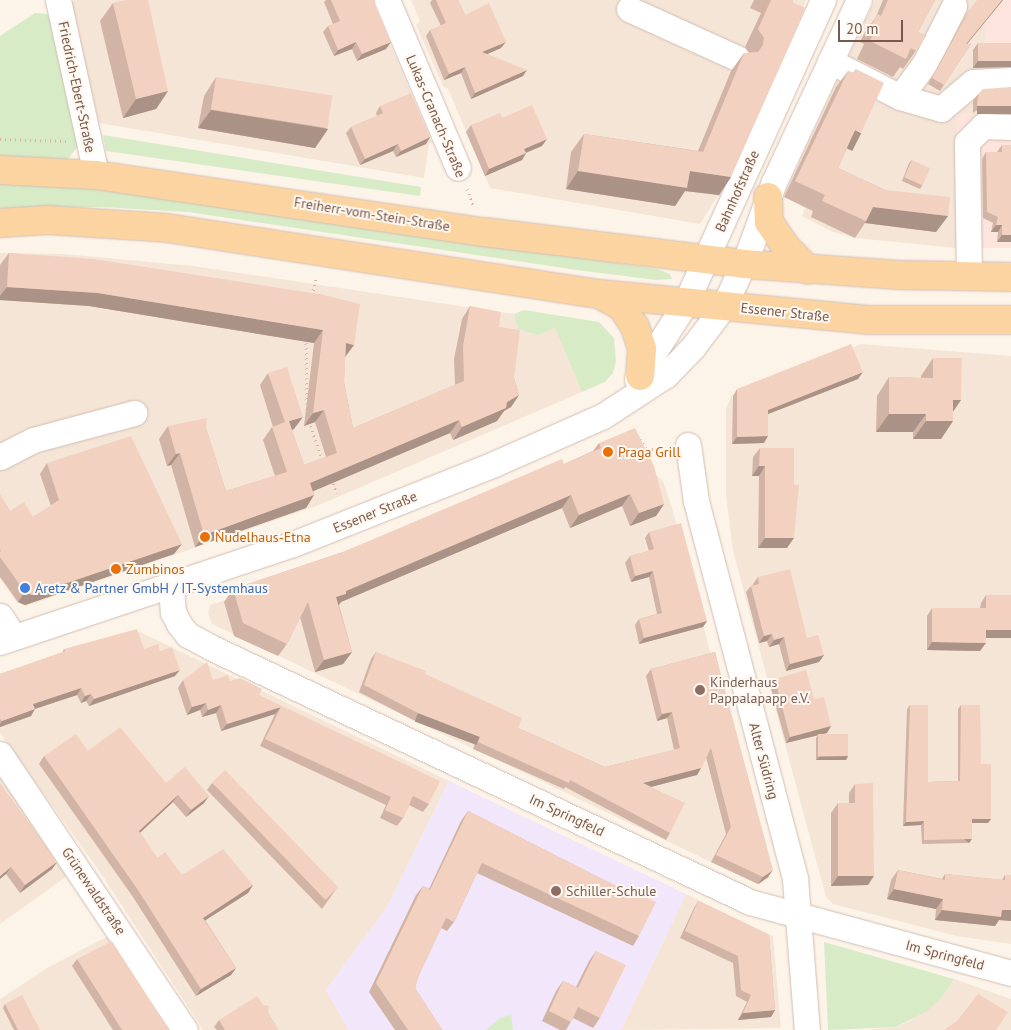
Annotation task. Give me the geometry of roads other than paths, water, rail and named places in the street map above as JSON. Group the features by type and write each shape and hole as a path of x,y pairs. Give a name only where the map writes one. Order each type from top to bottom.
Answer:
{"main road":[{"name":"Freiherr-vom-Stein-Straße","path":"0,170 96,175 484,232 707,259 745,260"},
{"path":"768,198 769,222 785,246 808,270"},
{"path":"0,223 48,220 167,228 599,294 724,306"},
{"path":"745,260 808,270 1011,277"},
{"path":"599,294 622,307 635,327 642,349 640,376"},
{"name":"Essener Straße","path":"724,306 868,320 1011,320"}],"street":[{"name":"Friedrich-Ebert-Straße","path":"58,0 96,175"},
{"name":"Lukas-Cranach-Straße","path":"387,0 458,168"},
{"name":"Bahnhofstraße","path":"640,376 686,302 707,259 780,76 823,0"},
{"path":"724,306 745,260 768,198 859,0"},
{"path":"900,97 925,63 954,6"},
{"path":"629,9 737,58"},
{"path":"830,61 900,97 941,109 973,82 1011,80"},
{"path":"969,276 967,142 983,126 1011,127"},
{"name":"Essener Straße","path":"7,640 302,541 603,416 666,375 693,348 724,306"},
{"name":"Essener Straße","path":"603,416 640,376"},
{"path":"0,457 33,440 134,413"},
{"name":"Alter Südring","path":"688,445 703,530 795,879 807,1030"},
{"name":"Im Springfeld","path":"171,586 173,612 179,624 188,634 212,648 750,902 1011,972"},
{"path":"0,616 7,640"},
{"name":"Grünewaldstraße","path":"0,754 185,1030"}],"place":[{"name":"Praga Grill","path":"608,452"},
{"name":"Nudelhaus-Etna","path":"205,537"},
{"name":"Zumbinos","path":"116,569"},
{"name":"Aretz & Partner GmbH / IT-Systemhaus","path":"25,588"},
{"name":"Kinderhaus Pappalapapp e.V.","path":"700,690"},
{"name":"Schiller-Schule","path":"556,891"}]}
